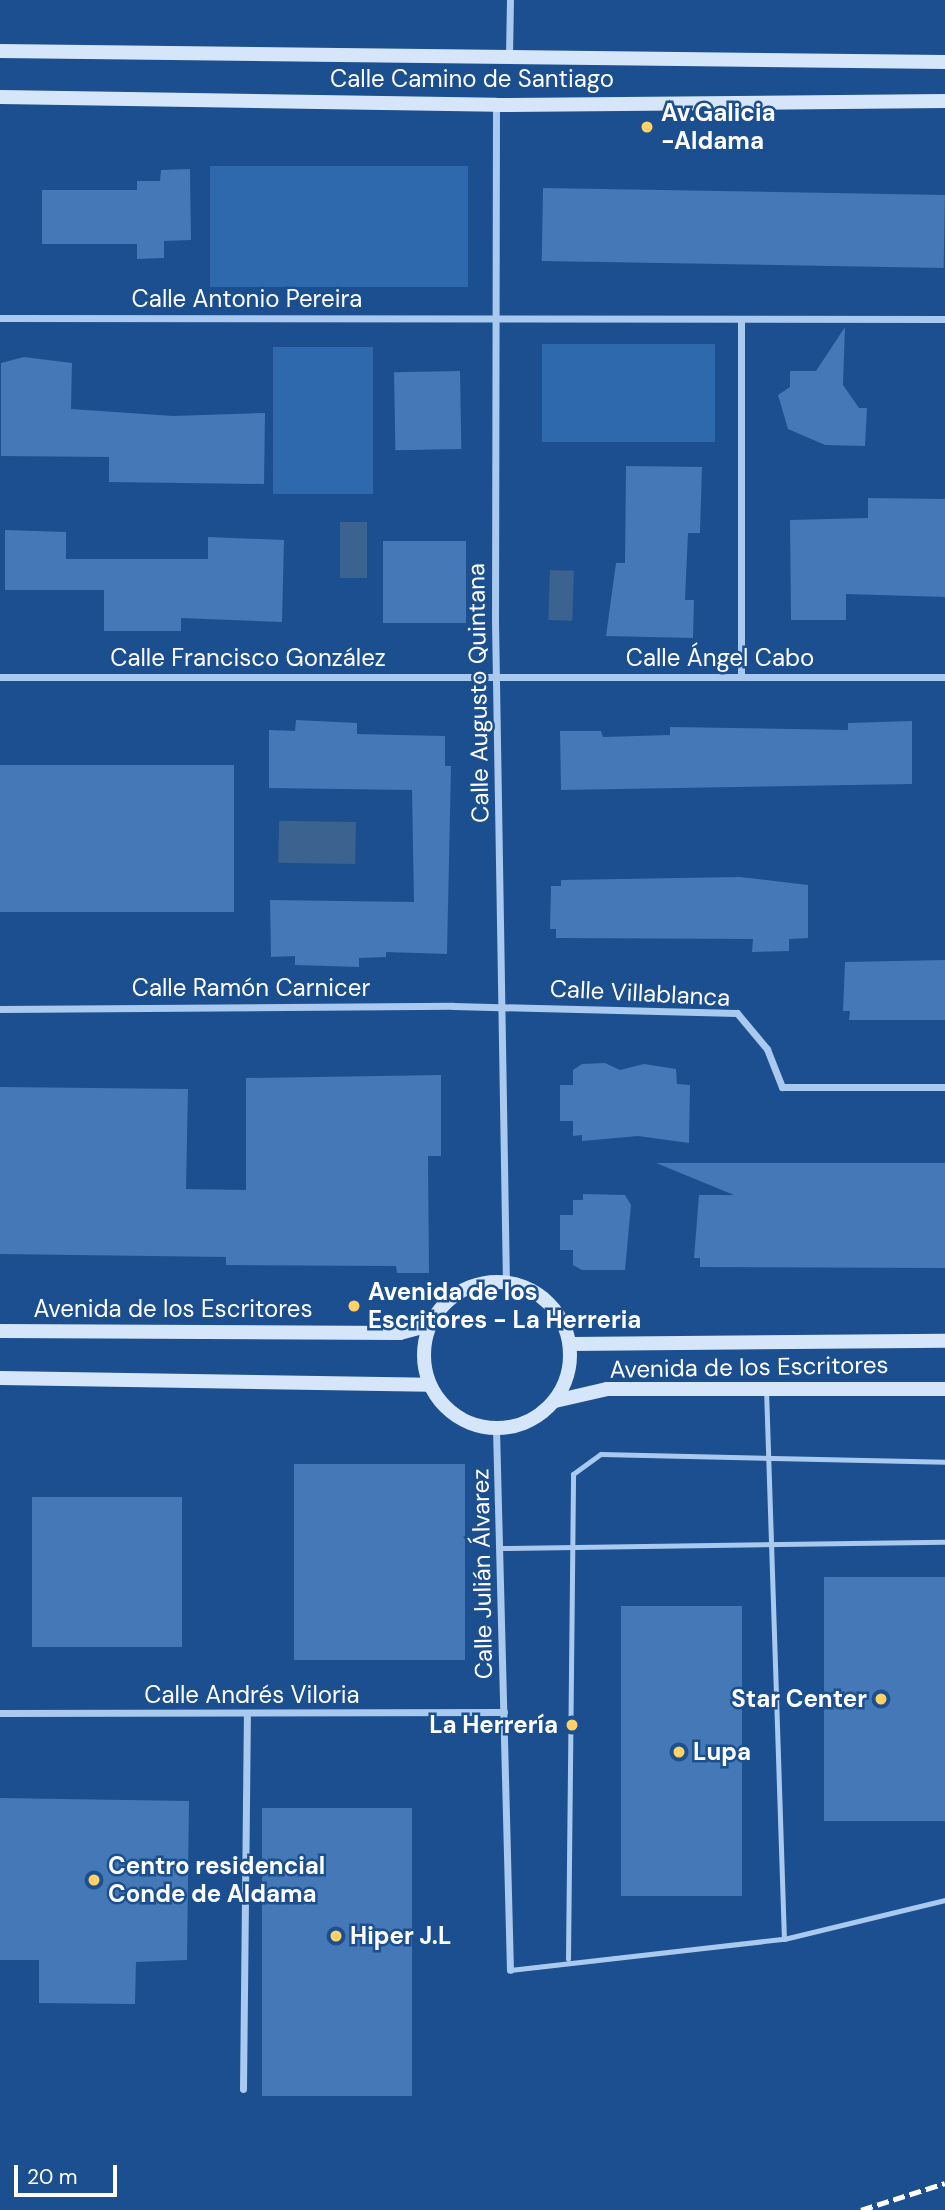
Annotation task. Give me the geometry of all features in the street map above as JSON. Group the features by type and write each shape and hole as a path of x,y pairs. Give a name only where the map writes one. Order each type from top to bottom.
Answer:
{"street":[{"path":"509,56 510,0"},
{"name":"Calle Camino de Santiago","path":"0,51 945,62"},
{"name":"Calle Camino de Santiago","path":"0,97 496,105 945,101"},
{"name":"Calle Augusto Quintana","path":"496,105 493,319 496,678 506,1281"},
{"name":"Calle Antonio Pereira","path":"0,318 741,322 945,319"},
{"path":"741,322 741,676"},
{"name":"Calle Francisco González","path":"0,677 496,678"},
{"name":"Calle Ángel Cabo","path":"496,678 945,677"},
{"name":"Calle Ramón Carnicer","path":"0,1009 503,1007"},
{"name":"Calle Villablanca","path":"503,1007 737,1013 767,1049 782,1087 945,1087"},
{"path":"506,1281 548,1302 570,1344 568,1374 555,1401 529,1422 496,1429 468,1424 445,1409 429,1385 422,1355 429,1325 447,1300 475,1284 506,1281"},
{"name":"Avenida de los Escritores","path":"0,1331 400,1334 429,1325"},
{"name":"Avenida de los Escritores","path":"570,1344 945,1341"},
{"path":"0,1378 429,1385"},
{"name":"Avenida de los Escritores","path":"555,1401 607,1390 945,1389"},
{"name":"Calle Julián Álvarez","path":"496,1429 510,1970"},
{"name":"Calle Andrés Viloria","path":"0,1713 247,1715 505,1712"},
{"path":"243,2089 247,1715"}],"lane":[{"path":"766,1389 766,1459 784,1938"},
{"path":"568,1959 576,1546 573,1474 601,1454 945,1462"},
{"path":"501,1548 770,1542 945,1542"},
{"path":"510,1970 568,1959 784,1938 945,1900"}],"shaded area":[{"path":"210,166 468,166 468,287 210,287"},
{"path":"542,344 715,344 715,442 542,442"},
{"path":"273,347 373,347 373,494 273,494"},
{"path":"340,522 367,522 367,578 340,578"},
{"path":"550,570 574,571 572,621 548,620"},
{"path":"279,821 356,822 355,864 278,863"}],"building":[{"path":"190,169 191,240 164,241 164,258 137,259 137,244 42,244 42,190 137,190 137,181 160,181 161,170"},
{"path":"543,188 945,195 944,268 542,261"},
{"path":"845,327 843,385 859,408 867,408 865,446 825,445 788,429 778,395 790,387 790,371 816,371"},
{"path":"24,357 72,363 71,409 173,416 265,413 264,484 109,482 109,457 1,456 1,363"},
{"path":"460,371 461,449 395,450 394,372"},
{"path":"626,466 702,467 700,533 688,533 685,600 694,600 693,638 606,636 616,563 625,563"},
{"path":"868,498 945,499 945,597 846,594 846,620 791,620 790,520 868,518"},
{"path":"5,530 66,532 66,559 208,559 208,537 284,540 282,622 181,618 181,631 104,631 104,590 5,590"},
{"path":"383,541 466,541 466,623 383,623"},
{"path":"296,720 357,723 357,734 445,736 445,766 451,766 447,954 386,952 386,957 359,958 359,967 295,965 295,956 271,957 270,900 414,902 412,790 269,788 269,730 295,731"},
{"path":"912,721 912,784 561,790 560,731 601,731 603,737 670,735 670,727 848,730 848,723"},
{"path":"0,765 234,765 234,912 0,912"},
{"path":"740,877 808,885 808,938 789,939 789,951 752,952 753,939 556,938 556,929 550,929 551,886 561,886 561,880"},
{"path":"945,960 945,1020 849,1020 850,1011 843,1011 845,962"},
{"path":"605,1063 620,1070 644,1064 676,1069 677,1084 690,1085 689,1143 638,1136 582,1141 582,1135 573,1136 573,1121 560,1121 560,1085 573,1085 573,1070 582,1064"},
{"path":"441,1075 441,1156 428,1156 429,1273 397,1273 396,1266 226,1265 226,1257 0,1254 0,1087 188,1089 186,1189 246,1190 246,1078"},
{"path":"656,1163 945,1163 945,1268 700,1267 700,1258 694,1258 699,1195 734,1195"},
{"path":"583,1194 625,1195 631,1205 625,1270 582,1270 573,1265 573,1250 560,1250 560,1215 573,1215 573,1200 583,1200"},
{"path":"294,1464 465,1464 465,1660 294,1660"},
{"path":"32,1497 182,1497 182,1647 32,1647"},
{"name":"Star Center","path":"824,1577 945,1577 945,1821 824,1821"},
{"name":"Lupa","path":"621,1606 742,1606 742,1896 621,1896"},
{"name":"Centro residencial Conde de Aldama","path":"0,1798 189,1801 187,1960 136,1962 135,2004 39,2003 39,1960 0,1960"},
{"name":"Hiper J.L","path":"262,1808 412,1808 412,2096 262,2096"}],"railway":[{"path":"861,2210 945,2183"}],"place":[{"name":"Av.Galicia -Aldama","path":"647,127"},
{"name":"Avenida de los Escritores - La Herreria","path":"354,1306"},
{"name":"Star Center","path":"881,1699"},
{"name":"La Herrería","path":"572,1725"},
{"name":"Lupa","path":"679,1752"},
{"name":"Centro residencial Conde de Aldama","path":"94,1880"},
{"name":"Hiper J.L","path":"336,1936"}]}
